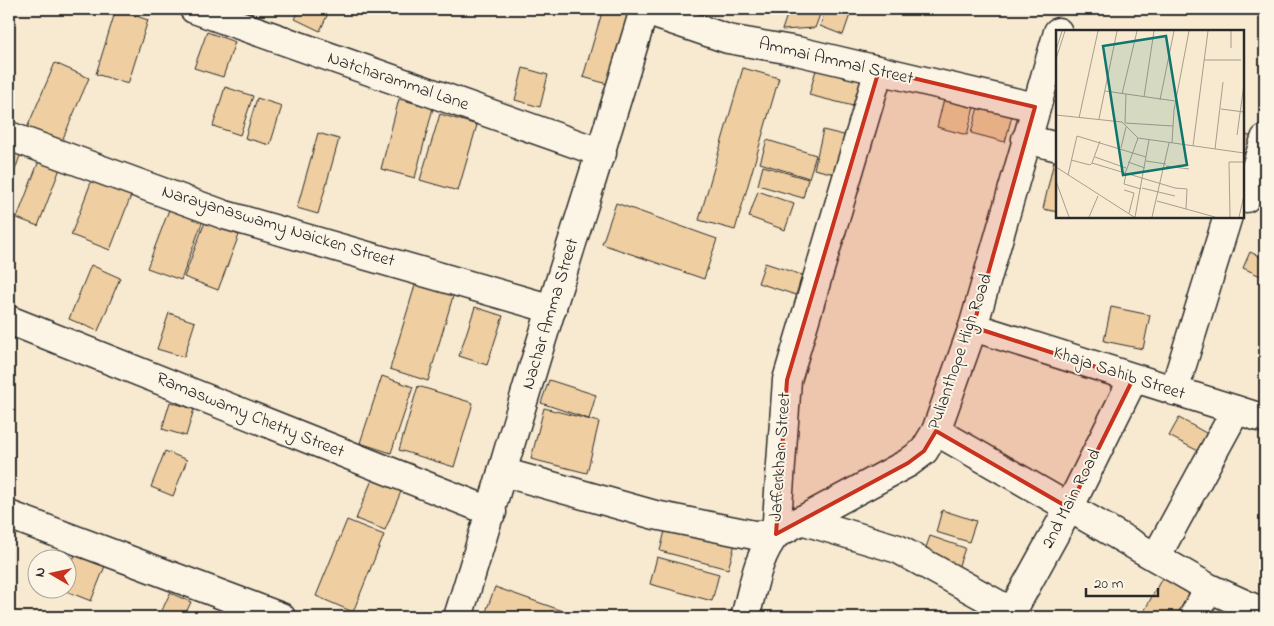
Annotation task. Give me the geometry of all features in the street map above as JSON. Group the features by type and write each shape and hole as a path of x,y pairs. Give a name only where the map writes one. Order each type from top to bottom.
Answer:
{"street":[{"name":"Natcharammal Lane","path":"194,9 602,153"},
{"name":"Nachar Amma Street","path":"458,617 492,512 502,472 552,309 602,153 642,9"},
{"name":"Ammai Ammal Street","path":"642,9 728,39 797,51 1035,107"},
{"name":"Pulianthope High Road","path":"1058,30 1065,9"},
{"name":"Pulianthope High Road","path":"776,534 908,464 924,451 936,432 974,327 1056,38"},
{"name":"Jafferkhan Street","path":"776,534 787,380 879,70"},
{"name":"Narayanaswamy Naicken Street","path":"9,136 225,215 552,309"},
{"path":"1026,139 1056,146"},
{"path":"1245,204 1265,139"},
{"path":"1174,391 1240,218"},
{"name":"Ramaswamy Chetty Street","path":"9,320 492,512"},
{"name":"Khaja Sahib Street","path":"974,327 1133,379 1265,419"},
{"name":"2nd Main Road","path":"1010,615 1069,508 1133,379"},
{"path":"1156,557 1236,410"},
{"path":"936,432 1209,588 1260,610"},
{"path":"502,472 655,514 754,535 776,534"},
{"path":"9,515 281,617"},
{"path":"801,520 898,549 1010,615"},
{"path":"745,617 763,556 776,534"},
{"path":"1193,617 1209,588"}],"highlighted area":[{"path":"879,70 1035,107 973,327 1133,379 1069,508 936,431 924,451 908,463 776,534 787,380"}],"building":[{"path":"116,9 148,20 128,84 96,74"},
{"path":"300,9 330,9 320,31 295,19"},
{"path":"603,9 631,16 611,85 583,77"},
{"path":"789,9 822,9 815,28 782,30"},
{"path":"826,9 852,9 843,35 820,26"},
{"path":"207,32 235,42 223,77 194,68"},
{"path":"55,63 89,78 61,143 27,128"},
{"path":"817,66 864,78 857,107 809,95"},
{"path":"523,68 548,75 540,107 515,100"},
{"path":"743,68 779,78 735,230 699,220"},
{"path":"225,87 253,96 240,135 213,126"},
{"path":"257,98 282,106 270,145 245,138"},
{"path":"399,99 433,108 415,178 381,169"},
{"path":"944,99 974,107 967,135 937,127"},
{"path":"978,107 1012,116 1005,142 971,133"},
{"path":"440,114 477,125 458,191 420,180"},
{"path":"823,130 852,137 843,176 814,169"},
{"path":"318,133 339,139 318,214 297,208"},
{"path":"1244,134 1262,140 1257,157 1244,152"},
{"path":"767,140 816,155 809,178 760,163"},
{"path":"9,149 21,153 9,187"},
{"path":"40,158 61,166 38,226 17,218"},
{"path":"1054,161 1056,162 1056,212 1043,209"},
{"path":"763,166 808,179 803,198 758,185"},
{"path":"93,177 132,193 110,250 71,235"},
{"path":"758,191 794,204 785,230 749,217"},
{"path":"616,203 717,239 704,279 602,244"},
{"path":"170,207 203,220 181,280 147,268"},
{"path":"205,222 239,235 218,290 184,277"},
{"path":"1250,252 1265,259 1265,278 1243,268"},
{"path":"765,263 802,275 796,295 758,283"},
{"path":"91,265 120,278 98,331 69,319"},
{"path":"416,282 454,293 428,381 390,369"},
{"path":"475,307 503,316 487,365 459,356"},
{"path":"1111,307 1150,315 1143,349 1104,341"},
{"path":"169,313 195,322 184,357 157,349"},
{"path":"382,376 413,387 391,453 360,443"},
{"path":"549,380 596,395 589,419 541,403"},
{"path":"418,386 473,403 454,467 399,450"},
{"path":"170,402 194,409 186,436 162,429"},
{"path":"544,408 599,422 587,473 531,459"},
{"path":"1179,418 1215,438 1206,455 1169,436"},
{"path":"165,451 187,460 173,496 151,487"},
{"path":"376,470 405,482 385,530 356,519"},
{"path":"942,510 976,521 969,542 936,532"},
{"path":"347,520 384,535 353,612 316,596"},
{"path":"667,523 736,541 728,569 660,551"},
{"path":"930,536 965,548 958,568 923,556"},
{"path":"78,549 107,561 91,601 78,596"},
{"path":"657,557 719,574 712,601 650,584"},
{"path":"1163,576 1200,596 1188,617 1141,617"},
{"path":"495,587 563,611 561,617 484,617"},
{"path":"170,593 191,602 184,617 159,617"}]}
